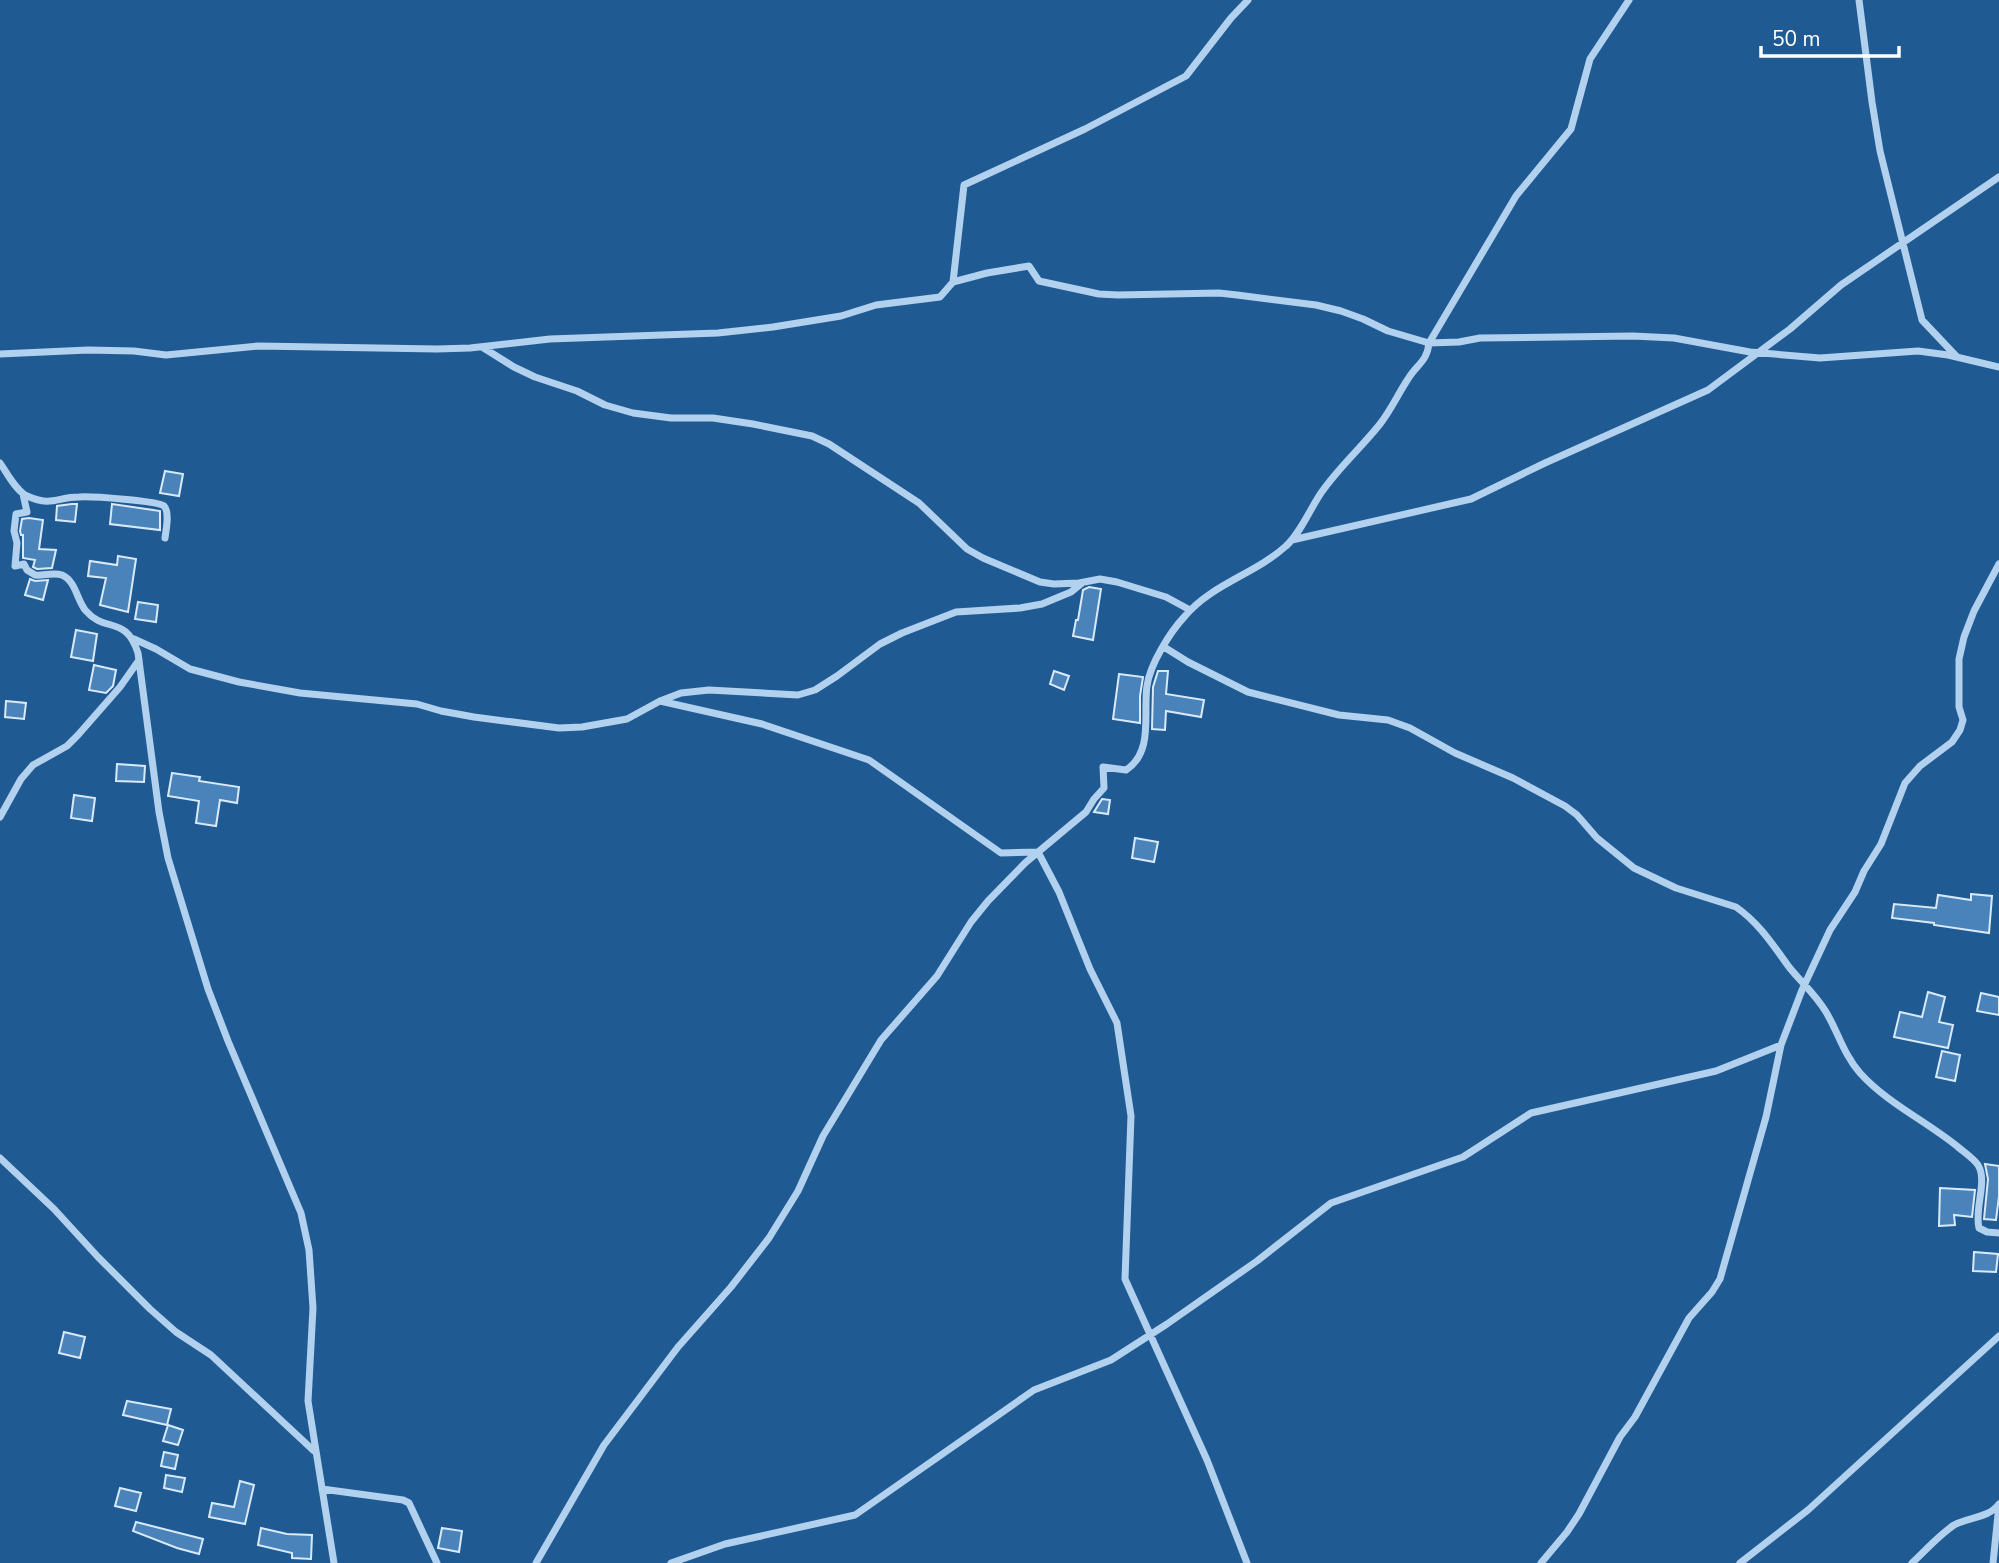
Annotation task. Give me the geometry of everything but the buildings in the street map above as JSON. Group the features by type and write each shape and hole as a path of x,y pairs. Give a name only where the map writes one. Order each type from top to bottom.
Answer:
{"street":[{"path":"953,282 964,186 1085,129 1186,76 1248,0"},
{"path":"536,1563 604,1445 678,1347 731,1287 769,1238 798,1191 823,1136 881,1040 937,976 971,922 988,901 1025,863 1086,812 1104,788 1103,766 1126,770 1137,762 1142,751 1147,721 1147,686 1172,631 1189,610 1221,586 1272,558 1292,540 1322,491 1388,412 1408,378 1428,355 1429,343 1516,196 1571,129 1590,59 1629,0"},
{"path":"1859,0 1880,151 1922,320 1958,358"},
{"path":"1292,540 1471,499 1708,390 1790,329 1841,285 1999,177"},
{"path":"0,354 88,350 166,355 258,346 437,349 550,339 718,332 774,327 841,316 876,305 940,297 953,282 1029,266 1039,281 1099,294 1219,293 1316,305 1341,311 1388,331 1429,343 1480,338 1633,336 1674,338 1759,352 1820,358 1918,351 1999,367"},
{"path":"481,347 536,377 577,391 605,405 634,413 671,418 713,418 812,436 829,444 919,503 961,544 983,558 1040,582 1083,583 1100,579 1167,597 1189,610"},
{"path":"0,463 23,494 27,512 16,514 14,531 18,543 15,566 24,564 27,570 35,575 64,576 70,581 88,614 127,631 134,639 190,669 239,682 300,693 417,704 474,717 559,728 599,725 626,719 681,693 709,690 798,695 814,690 880,644 902,633 956,612 1042,604 1071,592 1083,583"},
{"path":"23,494 54,502 84,497 163,505 167,509 165,538"},
{"path":"1541,1563 1567,1532 1689,1318 1720,1279 1766,1117 1781,1045 1805,983 1830,930 1855,892 1881,844 1905,783 1920,766 1952,742 1960,730 1963,720 1959,706 1959,659 1964,637 1974,611 1999,564"},
{"path":"134,639 168,858 208,989 296,1202 309,1250 313,1308 308,1401 334,1563"},
{"path":"1164,647 1248,692 1339,715 1388,720 1410,728 1565,806 1577,815 1597,838 1634,868 1658,881 1736,907 1770,939 1790,968 1805,983 1826,1013 1842,1046 1858,1070 1877,1091 1944,1136 1975,1161 1982,1176 1977,1217 1979,1228 1999,1233"},
{"path":"0,817 21,779 33,765 66,746 78,735 120,687 139,659"},
{"path":"660,701 762,724 869,760 1001,853 1038,852"},
{"path":"1038,852 1059,892 1090,969 1117,1023 1131,1116 1125,1279 1206,1460 1247,1563"},
{"path":"671,1563 725,1544 855,1515 1034,1390 1111,1360 1149,1336 1257,1261 1331,1203 1463,1157 1531,1113 1716,1071 1781,1045"},
{"path":"0,1157 150,1309 176,1332 211,1355 315,1451"},
{"path":"1740,1563 1808,1510 1999,1336"},
{"path":"322,1489 409,1503 437,1563"},
{"path":"1912,1563 1956,1524 1994,1510 1999,1504"},
{"path":"1993,1563 1999,1504"}]}
